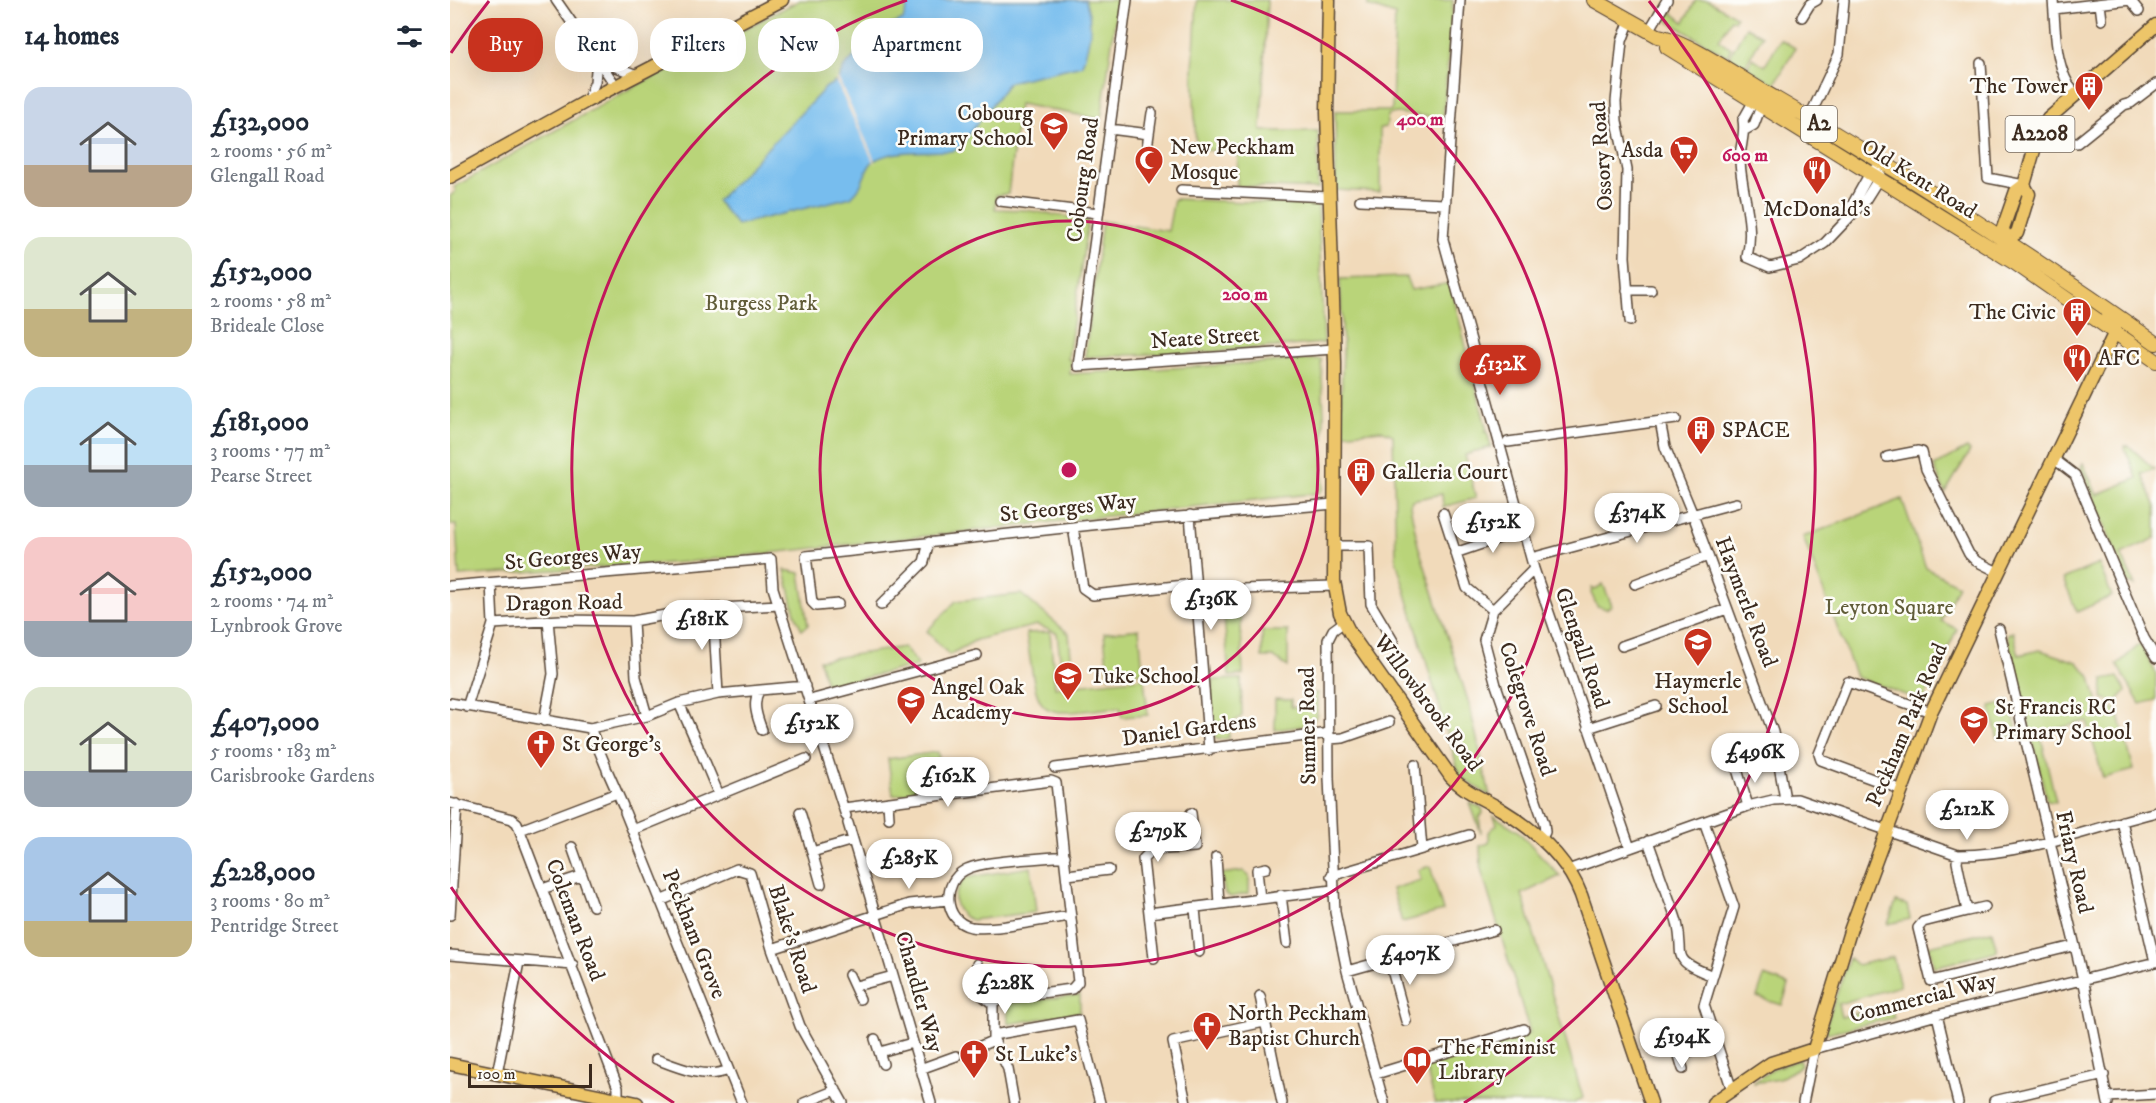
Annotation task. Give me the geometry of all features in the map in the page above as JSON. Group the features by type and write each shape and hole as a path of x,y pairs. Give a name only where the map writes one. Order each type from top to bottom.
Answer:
{"highway":[{"name":"Old Kent Road","path":"1594,0 1654,34 1667,38 1809,118 2006,240 2156,343"},
{"name":"Old Kent Road","path":"1654,34 1668,48 1998,252 2156,361"}],"main road":[{"path":"450,177 587,101 782,0"},
{"path":"1329,0 1329,197 1334,349 1334,586 1344,622"},
{"name":"A2208","path":"1998,252 2006,240 2003,228 2016,191 2024,185 2042,130 2048,119 2156,25"},
{"path":"2106,310 2115,324 2115,332"},
{"name":"Peckham Park Road","path":"1814,1048 1841,957 1931,712 2115,332"},
{"name":"Willowbrook Road","path":"1344,622 1445,769 1463,789 1504,812 1541,840 1568,870 1578,887 1651,1103"},
{"name":"Commercial Way","path":"1713,1103 1771,1063 1814,1048"},
{"path":"450,1064 599,1099 618,1098 637,1103"}],"street":[{"path":"556,0 569,18"},
{"name":"Cobourg Road","path":"1078,366 1127,0"},
{"name":"Glengall Road","path":"1460,0 1443,239 1534,568 1630,848"},
{"path":"1654,34 1667,0"},
{"path":"1809,118 1839,54 1844,0"},
{"path":"2075,94 2062,74 2054,5 2100,4 2130,0 2139,11"},
{"path":"1802,17 1812,1"},
{"path":"2100,4 2102,20"},
{"name":"Ossory Road","path":"1630,20 1619,57 1616,102 1617,121 1627,170 1624,257 1630,321"},
{"path":"1981,63 1988,178 2024,185"},
{"path":"587,101 595,82 596,72"},
{"path":"607,72 616,86"},
{"path":"625,72 637,75"},
{"path":"2042,130 2077,143 2124,105 2131,103 2156,84"},
{"path":"1764,92 1757,104 1754,125 1745,130 1740,155 1751,228 1747,257 1770,267 1780,267 1791,264 1825,243 1864,202 1883,164"},
{"path":"1145,161 1152,113"},
{"path":"1110,129 1149,134"},
{"path":"1181,190 1329,197"},
{"path":"1360,200 1444,204"},
{"path":"1000,201 1098,213"},
{"path":"1627,290 1651,290"},
{"name":"Neate Street","path":"1078,366 1334,349"},
{"path":"1508,442 1676,420"},
{"name":"Haymerle Road","path":"1660,421 1665,447 1693,515 1773,732 1785,799"},
{"path":"1887,457 1922,452 1926,469 1969,554 1976,561 1998,572"},
{"path":"2054,459 2075,475 2151,638 2156,658"},
{"path":"1531,558 1736,503"},
{"name":"St Georges Way","path":"838,604 816,606 812,602 806,556 1190,515 1334,504"},
{"path":"1443,513 1467,588 1493,610"},
{"path":"1190,515 1209,750"},
{"path":"1073,527 1083,588 1093,595 1194,584"},
{"path":"1455,553 1523,530"},
{"path":"881,605 924,562 929,542"},
{"path":"1334,546 1369,546 1371,604 1393,641"},
{"path":"1635,584 1708,556"},
{"name":"St Georges Way","path":"450,586 767,559"},
{"name":"Chandler Way","path":"767,559 767,573 771,576 778,605 846,816 931,1103"},
{"name":"Colegrove Road","path":"1534,568 1493,610 1485,630 1486,650 1544,823 1545,832 1541,840"},
{"path":"466,707 493,624 490,583"},
{"path":"1242,589 1334,586"},
{"name":"Dragon Road","path":"493,624 548,620 633,621 713,608 778,605"},
{"path":"713,608 718,694"},
{"path":"1622,646 1727,609"},
{"path":"544,722 553,674 548,620"},
{"path":"633,621 636,676 647,716"},
{"name":"Sumner Road","path":"1344,622 1334,630 1328,640 1332,890 1337,928 1347,970 1384,1103"},
{"name":"Friary Road","path":"2000,629 2108,1100"},
{"path":"810,700 977,655"},
{"path":"1902,790 1821,760 1819,754 1848,682 1931,712"},
{"path":"450,703 544,722 590,728 647,716 679,703 718,694 805,686"},
{"path":"759,691 755,698 762,729"},
{"path":"679,703 719,795"},
{"path":"1588,728 1656,706"},
{"name":"Daniel Gardens","path":"1055,768 1209,750 1267,739 1329,736 1343,738 1389,722"},
{"name":"Peckham Grove","path":"590,728 742,1103"},
{"path":"633,830 825,752"},
{"path":"1415,765 1422,849"},
{"path":"1737,768 1748,806"},
{"path":"846,816 888,802 1051,781 1056,783 1078,974 1077,985 1072,989 998,998 993,1004 994,1037 1008,1069 1014,1103"},
{"path":"450,915 453,804 512,819 520,830 617,793"},
{"path":"1568,870 1748,806 1785,799 1797,799 1886,832 1958,855 1977,855 2049,840 2156,812"},
{"path":"888,802 890,818"},
{"path":"800,812 822,884"},
{"path":"1154,958 1143,859 1152,850 1195,847 1191,813"},
{"path":"2122,821 2156,962"},
{"path":"1704,822 1734,907 1704,1006 1732,1090"},
{"name":"Coleman Road","path":"520,830 618,1088 618,1098"},
{"path":"1331,876 1469,835"},
{"path":"812,852 853,840"},
{"path":"1648,841 1678,924 1678,951 1681,958 1694,969 1713,976"},
{"path":"572,847 593,906"},
{"path":"1958,855 1957,862 1967,911"},
{"path":"1065,856 968,869 953,881 948,900 957,919 972,927 1071,916"},
{"path":"1216,857 1219,904"},
{"path":"1260,899 1257,870 1266,868"},
{"name":"Blake's Road","path":"660,901 737,869 750,873 772,949 800,1026 843,1103"},
{"path":"1067,875 1109,870"},
{"path":"542,889 581,876"},
{"path":"1149,914 1332,890"},
{"path":"1281,895 1287,943"},
{"path":"772,949 914,903 948,900"},
{"path":"1933,992 1919,924 1985,906"},
{"path":"1195,908 1199,952"},
{"path":"1347,970 1494,930"},
{"path":"1930,981 2073,945"},
{"path":"450,955 573,965"},
{"path":"1389,959 1406,1021"},
{"path":"497,1074 519,962"},
{"name":"Commercial Way","path":"1814,1048 1937,1015 2156,962"},
{"path":"977,964 982,995 993,1004"},
{"path":"849,975 860,999"},
{"path":"856,986 893,976"},
{"path":"1260,996 1282,1103"},
{"path":"1937,1015 1958,1103"},
{"path":"967,1052 994,1037 1078,1020 1100,1103"},
{"path":"1186,1103 1173,1042 1264,1022"},
{"path":"1376,1074 1524,1029"},
{"path":"1672,1037 1683,1069"},
{"path":"875,1039 883,1064"},
{"path":"880,1052 912,1043"},
{"path":"1679,1056 1716,1043"},
{"path":"1803,1103 1814,1048"},
{"path":"920,1069 956,1056"},
{"path":"656,1059 686,1070 709,1073 728,1070"},
{"path":"1994,1101 2104,1075"},
{"path":"804,1103 836,1090"},
{"path":"2108,1100 2156,1094"}],"green space":[{"name":"Burgess Park","path":"800,0 1118,0 1101,119 1019,104 1008,194 996,195 995,209 1025,210 1088,220 1068,359 1071,360 1070,374 1321,359 1324,414 1323,488 1319,493 688,562 459,576 456,525 450,525 450,196 456,191 454,187 662,72 746,72 746,28 758,22 758,72 839,72 839,18 766,18"},
{"path":"1197,0 1267,0 1261,131 1318,131 1318,189 1237,186 1238,151 1196,150 1193,69"},
{"path":"1368,0 1453,0 1443,118 1396,113 1388,115 1386,127 1380,128 1380,192 1336,190 1335,111 1390,111 1392,108 1395,15 1368,6"},
{"path":"1696,0 1707,0 1736,16 1734,21 1731,19 1719,40 1731,48 1727,56 1669,22 1666,16 1669,10 1684,22"},
{"path":"1746,27 1762,36 1745,66 1729,57"},
{"path":"1780,39 1795,48 1775,84 1747,68 1753,58 1765,66"},
{"path":"1174,199 1318,205 1324,343 1161,356 1157,354 1085,357 1102,221 1168,231"},
{"path":"1406,277 1411,290 1450,283 1487,431 1483,432 1487,432 1491,447 1465,455 1476,498 1443,507 1442,494 1412,500 1410,505 1418,545 1469,704 1490,796 1460,776 1396,560 1393,435 1381,430 1340,434 1343,349 1340,279"},
{"path":"2124,446 2129,446 2154,469 2142,474 2156,507 2156,538 2121,554 2135,585 2128,583 2081,467 2083,463 2097,495 2137,478"},
{"path":"1967,448 1970,451 1945,493 1934,466"},
{"name":"Leyton Square","path":"1902,499 1926,568 1958,585 1941,621 1957,629 1925,697 1919,700 1856,677 1803,537"},
{"path":"2099,564 2112,596 2077,612 2063,579"},
{"path":"785,570 800,573 808,625 802,630 795,614"},
{"path":"1603,584 1612,606 1606,609 1597,606 1591,593 1592,588 1595,590"},
{"path":"1021,594 1069,634 1073,679 1063,683 1057,633 1037,625 976,640 949,655 927,631 956,601"},
{"path":"1240,603 1243,675 1229,676 1223,604"},
{"path":"1139,629 1143,672 1108,676 1104,633"},
{"path":"1262,631 1288,631 1288,667 1273,657 1262,657"},
{"path":"1050,632 1055,687 1144,678 1148,715 1122,717 1120,707 1070,712 1055,711 1045,707 1038,698 1034,683 1026,633"},
{"path":"2013,632 2019,655 2040,650 2077,662 2091,677 2100,711 2114,708 2118,712 2134,770 2103,778 2087,721 2040,733 2056,802 2047,801 2007,634"},
{"path":"2140,644 2156,673 2156,700 2140,704 2117,665"},
{"path":"904,647 918,665 827,687 819,660"},
{"path":"2118,677 2126,691 2116,702 2102,698 2103,680"},
{"path":"1241,679 1242,716 1230,726 1229,738 1218,740 1211,731 1211,703 1208,692 1213,688 1213,680"},
{"path":"1307,693 1317,693 1317,715 1310,725 1275,730 1275,699 1291,700 1291,707 1306,708"},
{"path":"2010,701 2018,734 1998,739 1990,706"},
{"path":"938,752 942,789 893,795 888,759"},
{"path":"1470,803 1482,808 1483,813 1479,817 1481,833"},
{"path":"1494,816 1517,830 1560,876 1522,894 1583,1098 1574,1103 1435,1103 1425,1064 1530,1033 1481,869 1480,846 1489,843 1489,832 1497,824"},
{"path":"1430,866 1443,911 1402,922 1392,889 1421,880 1418,870"},
{"path":"1031,867 1036,912 972,920 959,911 955,895 964,878"},
{"path":"1243,871 1249,876 1249,893 1231,897 1225,894 1221,874"},
{"path":"1896,902 1907,905 1910,919 1888,924"},
{"path":"1992,931 1997,951 1934,967 1929,946"},
{"path":"1893,957 1900,986 1838,1004 1841,1017 1891,1005 1894,1018 1827,1033 1825,1028 1849,958 1857,965"},
{"path":"1764,976 1789,985 1782,1005 1757,997"},
{"path":"1080,995 1080,1012 1008,1024 1007,1003"},
{"path":"1799,1060 1801,1066 1779,1079 1753,1083 1774,1068"}],"water":[{"path":"914,0 1085,0 1090,32 1082,65 1009,82 959,148 952,151 908,152 885,156 870,165 859,188 851,197 737,225 717,201 826,87 837,81 844,67 851,60 851,72 983,72 983,18 904,18 907,7"}],"pier":[{"path":"838,78 876,163 835,79"}],"place":[{"name":"The Tower","path":"2089,112"},
{"name":"Cobourg Primary School","path":"1054,152"},
{"name":"Asda","path":"1684,176"},
{"name":"New Peckham Mosque","path":"1149,186"},
{"name":"McDonald's","path":"1817,196"},
{"name":"The Civic","path":"2077,338"},
{"name":"AFC","path":"2077,384"},
{"name":"SPACE","path":"1701,456"},
{"name":"Galleria Court","path":"1361,498"},
{"name":"Haymerle School","path":"1698,668"},
{"name":"Tuke School","path":"1068,702"},
{"name":"Angel Oak Academy","path":"911,726"},
{"name":"St Francis RC Primary School","path":"1974,746"},
{"name":"St George's","path":"541,770"},
{"name":"North Peckham Baptist Church","path":"1207,1052"},
{"name":"St Luke's","path":"974,1080"},
{"name":"The Feminist Library","path":"1417,1086"}]}
